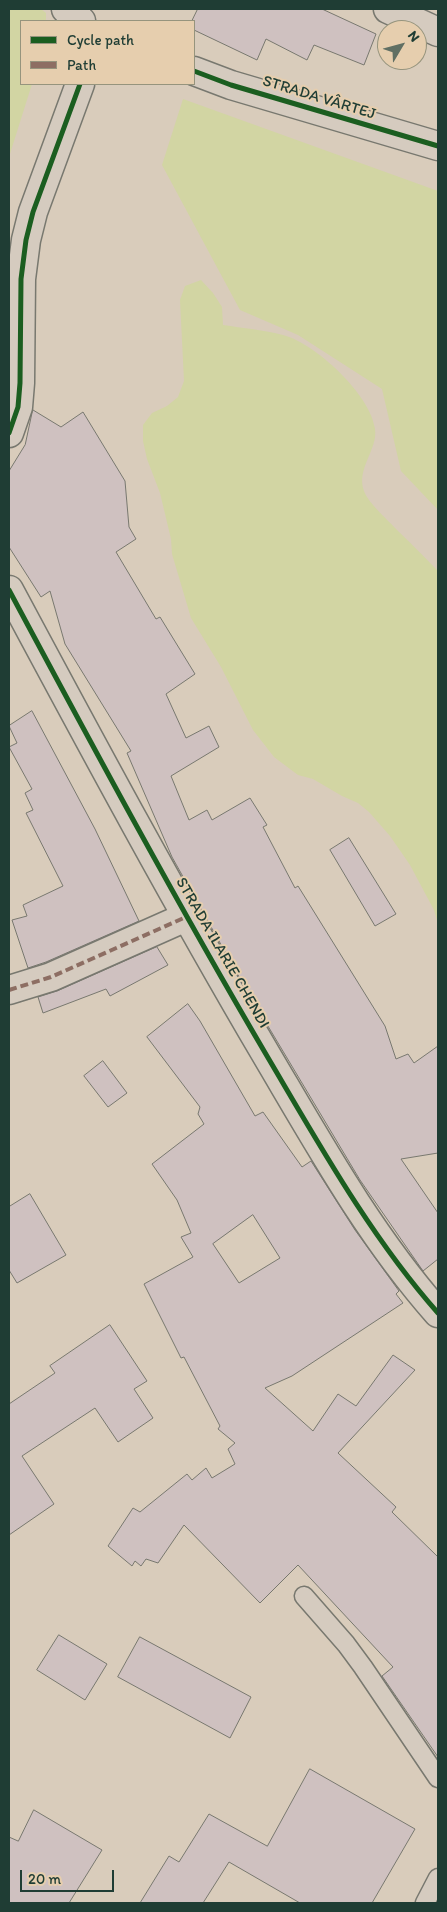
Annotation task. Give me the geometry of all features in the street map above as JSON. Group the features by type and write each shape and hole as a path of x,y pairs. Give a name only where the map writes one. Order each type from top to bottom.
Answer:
{"street":[{"path":"66,9 80,20"},
{"path":"388,9 438,32"},
{"name":"STRADA VÂRTEJ","path":"195,70 231,85 438,146"},
{"path":"9,433 18,407 21,279 26,240 33,212 80,85"},
{"name":"STRADA ILARIE CHENDI","path":"9,590 186,917 322,1150 415,1287 438,1312"},
{"path":"9,990 51,977 186,917"}],"lane":[{"path":"304,1596 346,1644 363,1667 438,1778"},
{"path":"425,1903 438,1878"}],"green space":[{"path":"9,9 41,9 46,13 46,20 20,20 20,85 32,85 9,157"},
{"path":"183,99 438,191 438,510 401,471 382,389 298,335 240,310 162,165"},
{"path":"201,280 222,307 223,325 276,333 296,340 325,359 353,386 371,416 375,429 375,437 363,475 362,483 366,496 379,512 438,571 438,924 434,910 410,865 390,836 369,812 358,803 313,779 298,775 274,757 253,730 221,667 191,618 172,554 171,539 160,493 147,459 143,441 143,425 152,413 167,406 178,397 184,381 180,300 185,286"}],"building":[{"path":"198,9 322,9 376,34 364,65 314,45 307,60 266,39 257,60 195,30 195,20 192,20"},
{"path":"33,410 61,427 83,412 125,481 129,527 136,539 116,552 156,619 160,617 195,674 166,694 186,738 209,726 219,747 171,776 189,820 207,810 212,820 250,798 267,825 263,827 295,888 298,886 385,1026 396,1059 408,1054 414,1063 438,1046 438,1153 401,1159 438,1213 438,1259 423,1271 360,1180 247,991 172,857 127,753 131,751 65,644 50,591 41,597 9,547 9,471 25,445"},
{"path":"32,711 95,829 139,921 28,968 12,920 27,916 23,905 63,886 26,813 33,810 25,793 32,789 9,747 17,743 9,726"},
{"path":"349,838 396,914 375,926 330,850"},
{"path":"157,947 168,965 110,996 106,989 43,1013 38,997 57,991"},
{"path":"188,1004 200,1021 255,1116 263,1112 302,1167 311,1161 355,1230 399,1291 396,1294 403,1303 292,1376 265,1388 313,1431 338,1394 356,1406 393,1355 415,1370 338,1453 396,1507 392,1512 438,1557 438,1757 382,1676 393,1667 298,1565 260,1603 184,1525 158,1563 146,1559 141,1566 135,1561 132,1566 108,1546 133,1508 140,1512 187,1474 192,1480 206,1468 212,1478 235,1464 228,1449 235,1443 218,1429 220,1426 184,1357 181,1358 144,1284 193,1257 181,1237 191,1233 177,1200 152,1164 204,1124 198,1114 200,1107 147,1037","holes":["253,1215 280,1258 239,1283 213,1244"]},
{"path":"103,1061 127,1093 108,1107 84,1076"},
{"path":"30,1194 66,1255 17,1283 9,1270 9,1207"},
{"path":"110,1325 147,1381 134,1389 153,1418 118,1442 95,1408 22,1456 54,1504 9,1535 9,1404 55,1373 50,1366"},
{"path":"59,1635 107,1664 85,1700 37,1670"},
{"path":"140,1637 251,1697 230,1738 118,1677"},
{"path":"310,1769 415,1829 372,1903 300,1903 229,1862 203,1903 140,1903 169,1856 179,1862 209,1814 267,1846"},
{"path":"34,1810 102,1850 69,1903 9,1903 9,1837 18,1841"}],"marked path":[{"path":"9,990 51,977 186,917"}],"cycle path":[{"path":"195,71 231,85 438,146"},
{"path":"9,433 18,407 21,279 26,240 33,212 80,85"},
{"path":"9,590 168,883 306,1122 346,1189 390,1253 438,1313"}]}
